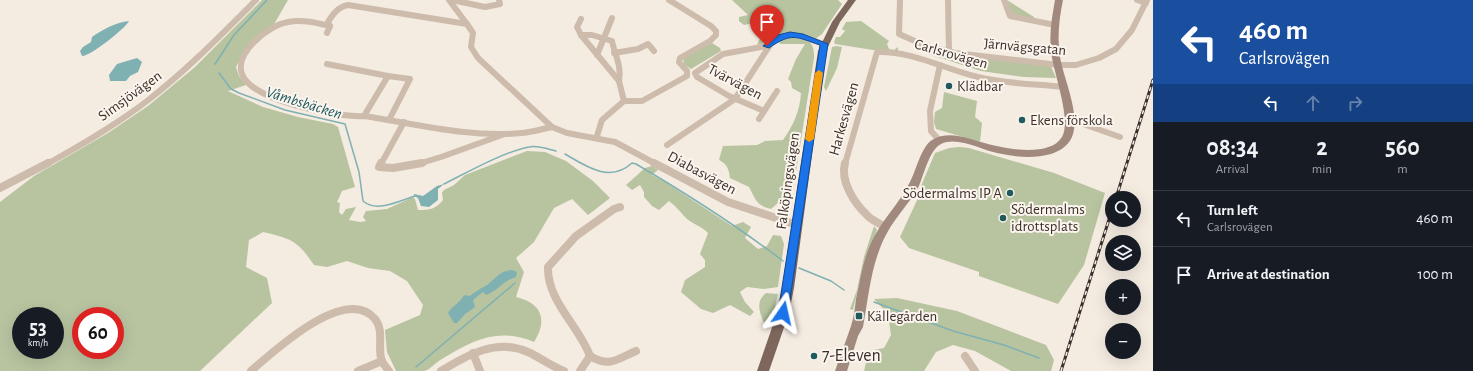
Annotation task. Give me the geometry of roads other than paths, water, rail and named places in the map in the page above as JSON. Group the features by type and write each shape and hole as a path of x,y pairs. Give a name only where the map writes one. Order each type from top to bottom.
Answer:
{"main road":[{"name":"Falköpingsvägen","path":"763,371 783,313 824,44 836,22 852,0"}],"street":[{"name":"Simsjövägen","path":"0,188 92,138 129,114 183,72 256,0"},
{"path":"449,0 473,33 471,47 478,58 552,127"},
{"path":"452,0 486,8 500,4 499,0"},
{"path":"669,0 707,23 717,32 712,40 680,58 679,62 691,74"},
{"name":"Järnvägsgatan","path":"900,0 899,34 937,50 1076,64 1109,53 1122,43 1131,31 1147,2"},
{"path":"948,0 949,52"},
{"path":"1004,0 1010,16 1055,25"},
{"path":"841,371 853,334 857,327 868,264 885,227 914,185 934,143 939,140 953,139 1013,153 1043,152 1056,148 1065,140 1070,129 1064,87 1057,63 1055,25 1059,0"},
{"path":"1137,0 1147,2"},
{"path":"327,33 330,26 328,22 336,10 341,6 350,4 359,8 467,24"},
{"path":"597,55 612,18"},
{"path":"580,19 577,27 581,35 619,81"},
{"path":"330,26 294,22 274,27 259,37 249,50 240,66 241,74 246,82 256,90 294,105 354,116 364,116 460,130 506,134 524,133 552,127"},
{"path":"667,145 672,140 735,99 770,45 780,37 793,34 824,44"},
{"path":"581,35 592,35 612,42 614,53 621,71 619,81 624,101"},
{"path":"614,53 638,49 648,44 654,51"},
{"path":"597,136 602,120 624,101 642,101 691,74 723,54 770,45"},
{"name":"Carlsrovägen","path":"878,51 908,55 994,80 1064,87"},
{"name":"Harkesvägen","path":"878,51 843,170 847,191 867,216 885,227"},
{"path":"327,64 410,79 389,120"},
{"path":"939,140 931,130 930,111 940,65"},
{"name":"Tvärvägen","path":"691,74 735,99 764,111"},
{"path":"364,116 388,76"},
{"name":"Tvärvägen","path":"759,118 777,91"},
{"path":"1069,119 1120,137"},
{"path":"404,122 379,168 388,169 413,166 506,134"},
{"name":"Diabasvägen","path":"552,127 576,134 597,136 624,146 676,176 728,202 760,214 797,225"},
{"path":"620,207 576,236 548,267 546,272 562,309 584,342 590,356 597,362 608,365 636,351"},
{"path":"251,371 291,337 328,316 348,309 359,309 369,313 375,319 378,325 382,361 389,371"},
{"path":"441,371 473,353 494,347 515,348 534,355 552,369 564,371"},
{"path":"473,353 480,371"},
{"path":"580,371 590,356"},
{"path":"965,356 974,371"},
{"path":"358,371 382,361"}],"water":[{"path":"129,21 107,42 92,52 82,56 80,51 91,42 92,37 114,25"},
{"path":"137,58 142,62 138,72 130,76 126,81 110,81 109,75 117,64"},
{"path":"444,184 438,189 438,200 429,207 421,206 418,198 414,196 414,194 423,196 437,186"},
{"path":"512,270 517,272 516,277 512,278 486,295 483,292 473,300 475,307 465,314 457,323 454,323 448,313 464,295 470,296 500,274"}],"waterway":[{"name":"Våmbsbäcken","path":"215,64 234,35 267,0"},
{"name":"Våmbsbäcken","path":"219,73 231,89 239,93 285,110 345,124 359,172 363,201 375,206 381,206 415,196"},
{"name":"Våmbsbäcken","path":"444,184 508,153 536,146 556,151"},
{"path":"565,154 598,171 615,172 624,169 632,163 636,164 711,210 783,261"},
{"path":"799,268 831,281 844,290"},
{"path":"416,367 515,283"},
{"path":"874,302 953,331 1004,345 1039,358"}],"railway":[{"path":"1118,191 1153,80"},
{"path":"1061,371 1107,227"}],"place":[{"name":"Klädbar","path":"949,86"},
{"name":"Ekens förskola","path":"1022,120"},
{"name":"Södermalms IP A","path":"1010,193"},
{"name":"Södermalms idrottsplats","path":"1003,218"},
{"name":"Källegården","path":"859,316"},
{"name":"7-Eleven","path":"814,356"}]}
